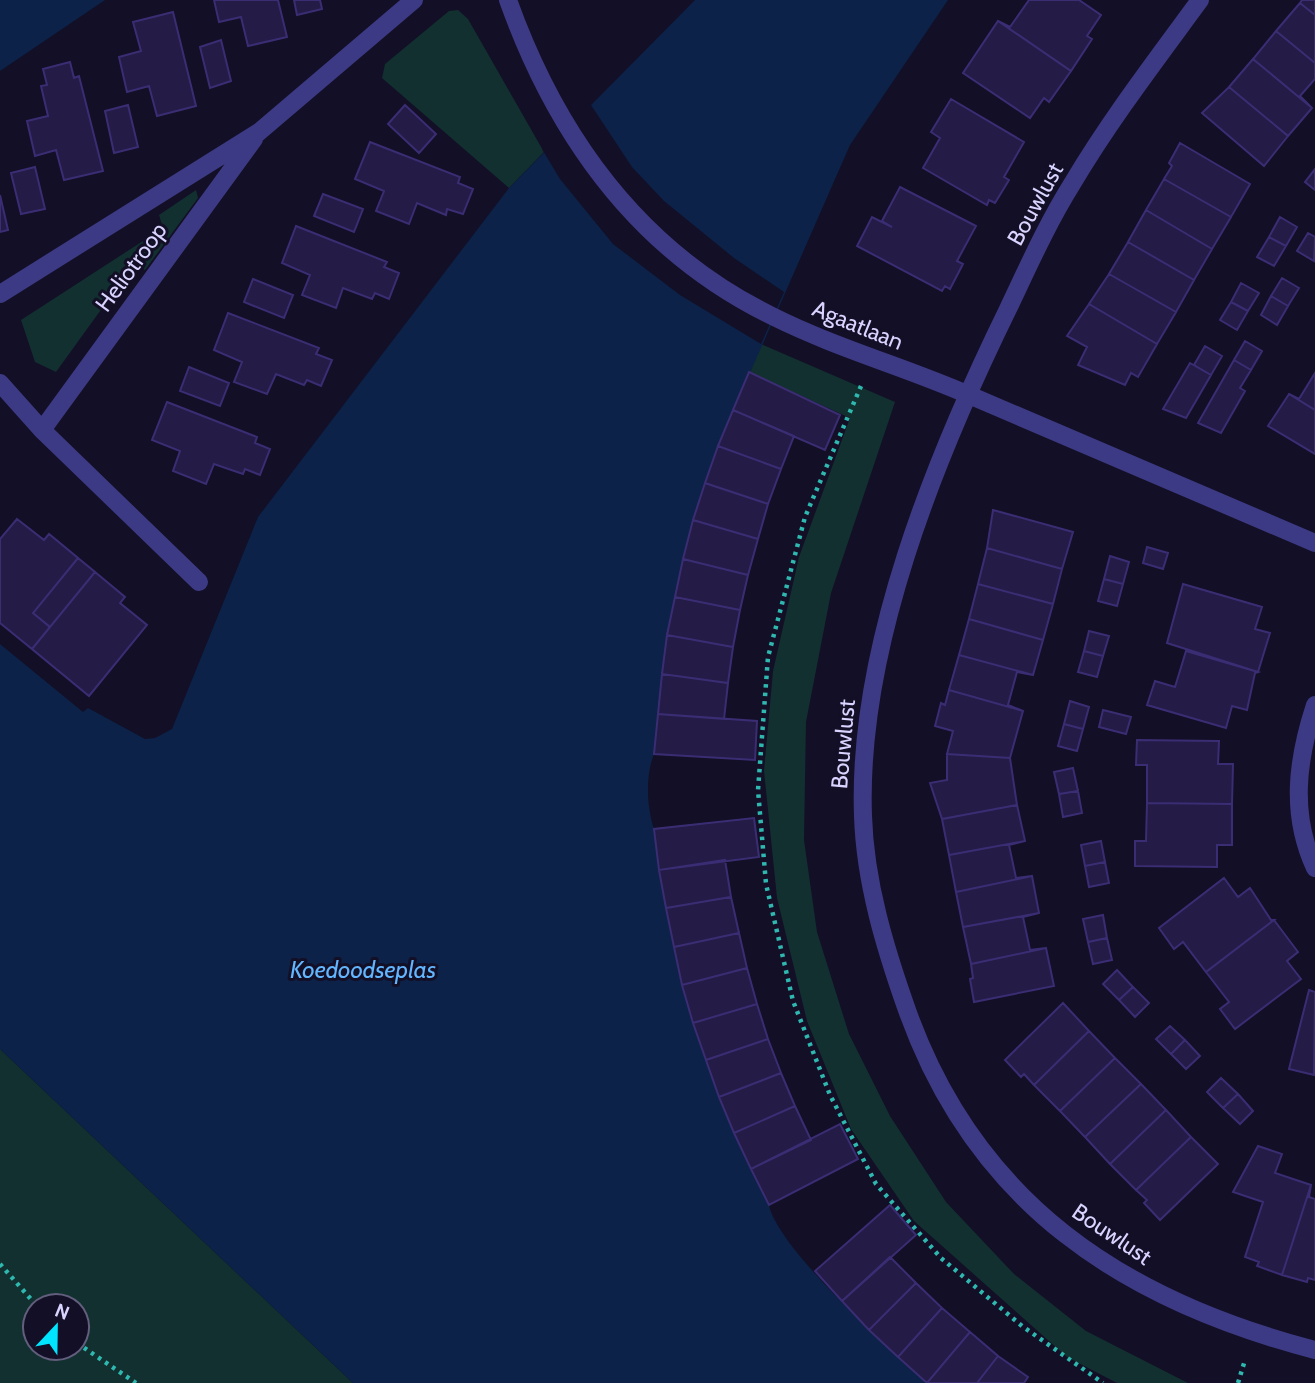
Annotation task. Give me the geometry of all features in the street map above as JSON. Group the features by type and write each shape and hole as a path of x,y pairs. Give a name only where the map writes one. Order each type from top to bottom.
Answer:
{"street":[{"name":"Heliotroop","path":"0,294 259,132 414,0"},
{"name":"Agaatlaan","path":"508,0 527,54 545,92 592,166 627,209 703,274 773,317 967,393 1315,543"},
{"name":"Bouwlust","path":"1200,0 1136,86 1073,181 967,393 934,478 896,595 874,676 864,749 863,819 867,867 897,981 936,1080 1002,1176 1020,1197 1102,1263 1182,1305 1254,1333 1315,1350"},
{"name":"Heliotroop","path":"42,430 259,132"},
{"path":"0,383 42,430 199,582"},
{"path":"1315,705 1301,755 1298,789 1304,841 1315,868"}],"path":[{"path":"0,1264 25,1292"},
{"path":"91,1352 136,1383"}],"green space":[{"path":"458,10 468,19 544,152 509,188 382,78 385,64 449,11"},
{"path":"196,190 198,198 145,270 134,264 56,372 35,362 21,320 163,228 159,215"},
{"path":"761,344 895,402 831,593 806,722 804,840 817,932 849,1034 890,1116 946,1202 1014,1274 1086,1331 1188,1383 1117,1383 1067,1357 914,1221 851,1129 807,1021 777,898 764,771 773,671 799,557 850,418 749,372"},
{"path":"0,1049 353,1383 0,1383"}],"water":[{"path":"0,0 105,0 0,71"},
{"name":"Koedoodseplas","path":"695,0 948,0 850,145 718,446 693,520 675,597 662,674 648,792 661,879 682,975 710,1069 747,1160 777,1223 792,1246 838,1298 927,1383 353,1383 0,1049 0,644 83,712 88,708 145,739 155,738 172,729 258,517 509,188"}],"pier":[{"path":"589,102 632,167 664,201 734,258 784,292 761,344 680,295 613,244 560,179 542,149"}],"building":[{"path":"214,0 278,0 287,37 248,46 241,17 219,22"},
{"path":"294,0 320,0 322,9 297,15"},
{"path":"1029,0 1079,0 1101,15 1087,36 1092,39 1071,71 998,21 1010,27"},
{"path":"1302,0 1315,0 1315,15 1300,3"},
{"path":"1300,3 1315,15 1315,63 1276,31"},
{"path":"173,12 196,106 157,116 149,86 127,92 119,57 141,51 133,22"},
{"path":"998,21 1071,71 1049,102 1044,98 1030,118 963,73"},
{"path":"1276,31 1315,63 1315,79 1300,96 1312,108 1253,59"},
{"path":"221,40 231,81 210,88 200,47"},
{"path":"1253,59 1312,108 1288,136 1229,87"},
{"path":"70,62 74,78 79,76 103,171 64,180 56,150 35,156 27,121 48,116 41,86 47,85 43,69"},
{"path":"1229,87 1288,136 1264,166 1202,113"},
{"path":"951,99 1024,142 1004,177 1009,180 995,203 989,200 987,205 923,168 940,138 931,132"},
{"path":"128,105 138,147 114,153 105,111"},
{"path":"405,105 436,134 419,153 388,124"},
{"path":"370,142 460,177 458,183 473,189 463,214 447,209 446,215 417,203 409,224 376,211 384,191 355,179"},
{"path":"1180,143 1250,184 1231,217 1164,179"},
{"path":"35,167 45,209 21,214 11,173"},
{"path":"1315,169 1315,190 1305,182"},
{"path":"1164,179 1231,217 1212,249 1146,210"},
{"path":"900,187 976,226 957,261 963,264 950,289 945,286 942,291 857,246 872,217 892,227 882,221"},
{"path":"323,194 363,209 354,232 314,216"},
{"path":"0,195 8,230 0,232"},
{"path":"1146,210 1212,249 1194,280 1128,242"},
{"path":"1280,217 1297,227 1286,246 1269,237"},
{"path":"296,226 387,262 384,267 399,273 389,299 375,293 372,299 343,288 336,308 302,295 310,275 282,263"},
{"path":"1308,233 1315,237 1314,261 1297,251"},
{"path":"1269,237 1286,246 1274,266 1257,257"},
{"path":"1128,242 1194,280 1176,312 1109,274"},
{"path":"1109,274 1176,312 1157,344 1089,304"},
{"path":"1282,278 1299,288 1288,306 1271,296"},
{"path":"253,279 293,295 284,318 244,302"},
{"path":"1241,283 1259,293 1248,311 1231,302"},
{"path":"1271,296 1288,306 1277,325 1261,315"},
{"path":"1231,302 1248,311 1237,330 1220,320"},
{"path":"1089,304 1157,344 1138,377 1131,373 1125,385 1078,365 1087,347 1067,336"},
{"path":"228,313 319,348 316,354 332,360 321,386 307,380 304,385 276,374 267,394 234,382 242,362 214,350"},
{"path":"1245,341 1262,351 1251,370 1234,360"},
{"path":"1205,346 1222,356 1211,375 1194,365"},
{"path":"1234,360 1251,370 1240,388 1245,391 1221,433 1198,423"},
{"path":"1190,363 1211,375 1186,418 1163,409"},
{"path":"189,367 229,383 220,406 180,391"},
{"path":"749,372 840,415 825,450 733,410"},
{"path":"1315,373 1315,410 1289,394 1299,399"},
{"path":"1289,394 1315,410 1315,454 1268,426"},
{"path":"167,402 257,437 255,443 270,449 260,475 245,469 243,474 214,464 206,484 173,471 180,451 152,440"},
{"path":"733,410 794,436 781,469 718,446"},
{"path":"718,446 781,469 768,504 705,483"},
{"path":"705,483 768,504 758,539 693,520"},
{"path":"993,510 1073,532 1062,569 987,548"},
{"path":"17,519 44,540 49,534 78,558 33,613 50,627 32,649 0,623 0,539"},
{"path":"693,520 758,539 748,575 683,559"},
{"path":"1147,547 1168,553 1163,569 1143,563"},
{"path":"987,548 1062,569 1053,604 978,584"},
{"path":"1110,556 1129,562 1123,584 1104,579"},
{"path":"78,558 95,572 50,627 33,613"},
{"path":"683,559 748,575 740,610 675,597"},
{"path":"95,572 125,597 120,603 147,625 89,696 32,649"},
{"path":"1104,579 1123,584 1117,606 1098,601"},
{"path":"978,584 1053,604 1043,640 969,619"},
{"path":"1183,584 1262,607 1255,629 1270,633 1258,672 1167,643"},
{"path":"675,597 740,610 733,647 667,635"},
{"path":"969,619 1043,640 1033,675 959,655"},
{"path":"1089,631 1109,636 1103,656 1084,651"},
{"path":"667,635 733,647 728,683 662,674"},
{"path":"1084,651 1103,656 1097,677 1078,672"},
{"path":"1186,651 1258,672 1255,673 1247,710 1232,706 1226,728 1147,705 1155,681 1175,687"},
{"path":"959,655 1033,675 1017,672 1008,705 1023,711 949,690"},
{"path":"662,674 728,683 724,719 658,714"},
{"path":"949,690 1023,711 1010,758 947,754 953,731 935,726 941,703 945,705"},
{"path":"1070,701 1089,707 1083,729 1064,724"},
{"path":"1103,710 1131,717 1126,734 1099,727"},
{"path":"658,714 757,721 755,760 654,754"},
{"path":"1064,724 1083,729 1077,751 1058,746"},
{"path":"1137,740 1219,741 1218,764 1233,764 1232,804 1147,803 1147,765 1136,765"},
{"path":"947,754 1010,758 1017,805 942,819 930,783 947,780"},
{"path":"1073,768 1078,791 1059,794 1054,772"},
{"path":"1078,791 1082,813 1063,817 1059,794"},
{"path":"1147,803 1232,804 1232,845 1217,845 1217,867 1135,866 1135,841 1146,841"},
{"path":"1017,805 1025,841 949,855 942,819"},
{"path":"754,818 759,857 659,870 654,829"},
{"path":"1025,841 1009,845 1016,878 1032,876 956,892 949,855"},
{"path":"1101,841 1105,862 1085,866 1081,845"},
{"path":"725,860 731,897 666,908 659,870"},
{"path":"1105,862 1109,883 1089,887 1085,866"},
{"path":"1032,876 1039,913 963,927 956,892"},
{"path":"1224,878 1238,897 1250,888 1271,920 1274,920 1206,972 1183,942 1174,949 1159,928"},
{"path":"731,897 739,933 674,947 666,908"},
{"path":"1039,913 1023,917 1030,950 1046,948 971,964 963,927"},
{"path":"1103,915 1107,938 1088,942 1083,919"},
{"path":"1274,920 1298,952 1287,961 1301,979 1235,1029 1220,1009 1229,1002 1206,972"},
{"path":"739,933 747,968 682,985 674,947"},
{"path":"1107,938 1112,960 1093,964 1088,942"},
{"path":"1046,948 1054,986 974,1002 970,979 973,978 971,964"},
{"path":"747,968 757,1004 693,1023 682,985"},
{"path":"1117,970 1133,987 1119,1000 1103,984"},
{"path":"1133,987 1149,1003 1135,1017 1119,1000"},
{"path":"1309,990 1315,992 1314,1075 1289,1069"},
{"path":"1063,1003 1089,1031 1034,1085 1024,1074 1021,1077 1005,1060"},
{"path":"757,1004 768,1039 706,1060 693,1023"},
{"path":"1170,1026 1185,1040 1171,1054 1156,1039"},
{"path":"1089,1031 1115,1058 1060,1111 1034,1085"},
{"path":"768,1039 781,1073 719,1097 706,1060"},
{"path":"1185,1040 1200,1056 1186,1069 1171,1054"},
{"path":"1115,1058 1141,1084 1085,1137 1060,1111"},
{"path":"781,1073 795,1106 734,1133 719,1097"},
{"path":"1221,1078 1238,1094 1223,1108 1207,1092"},
{"path":"1141,1084 1166,1110 1110,1164 1085,1137"},
{"path":"1238,1094 1253,1111 1240,1124 1223,1108"},
{"path":"795,1106 811,1140 751,1169 734,1133"},
{"path":"1166,1110 1191,1137 1136,1190 1110,1164"},
{"path":"840,1124 858,1159 769,1205 751,1169"},
{"path":"1191,1137 1218,1164 1160,1220 1144,1203 1147,1200 1136,1190"},
{"path":"1258,1146 1282,1154 1275,1173 1311,1185 1282,1275 1257,1266 1259,1262 1245,1257 1263,1202 1233,1192"},
{"path":"1311,1185 1309,1197 1315,1199 1315,1280 1308,1278 1307,1282 1282,1275"},
{"path":"890,1205 916,1235 842,1301 815,1271"},
{"path":"890,1257 916,1283 869,1330 842,1301"},
{"path":"916,1283 942,1308 898,1357 869,1330"},
{"path":"942,1308 970,1332 927,1383 898,1357"},
{"path":"970,1332 998,1356 977,1383 927,1383"},
{"path":"998,1356 1028,1377 1024,1383 977,1383"}]}
